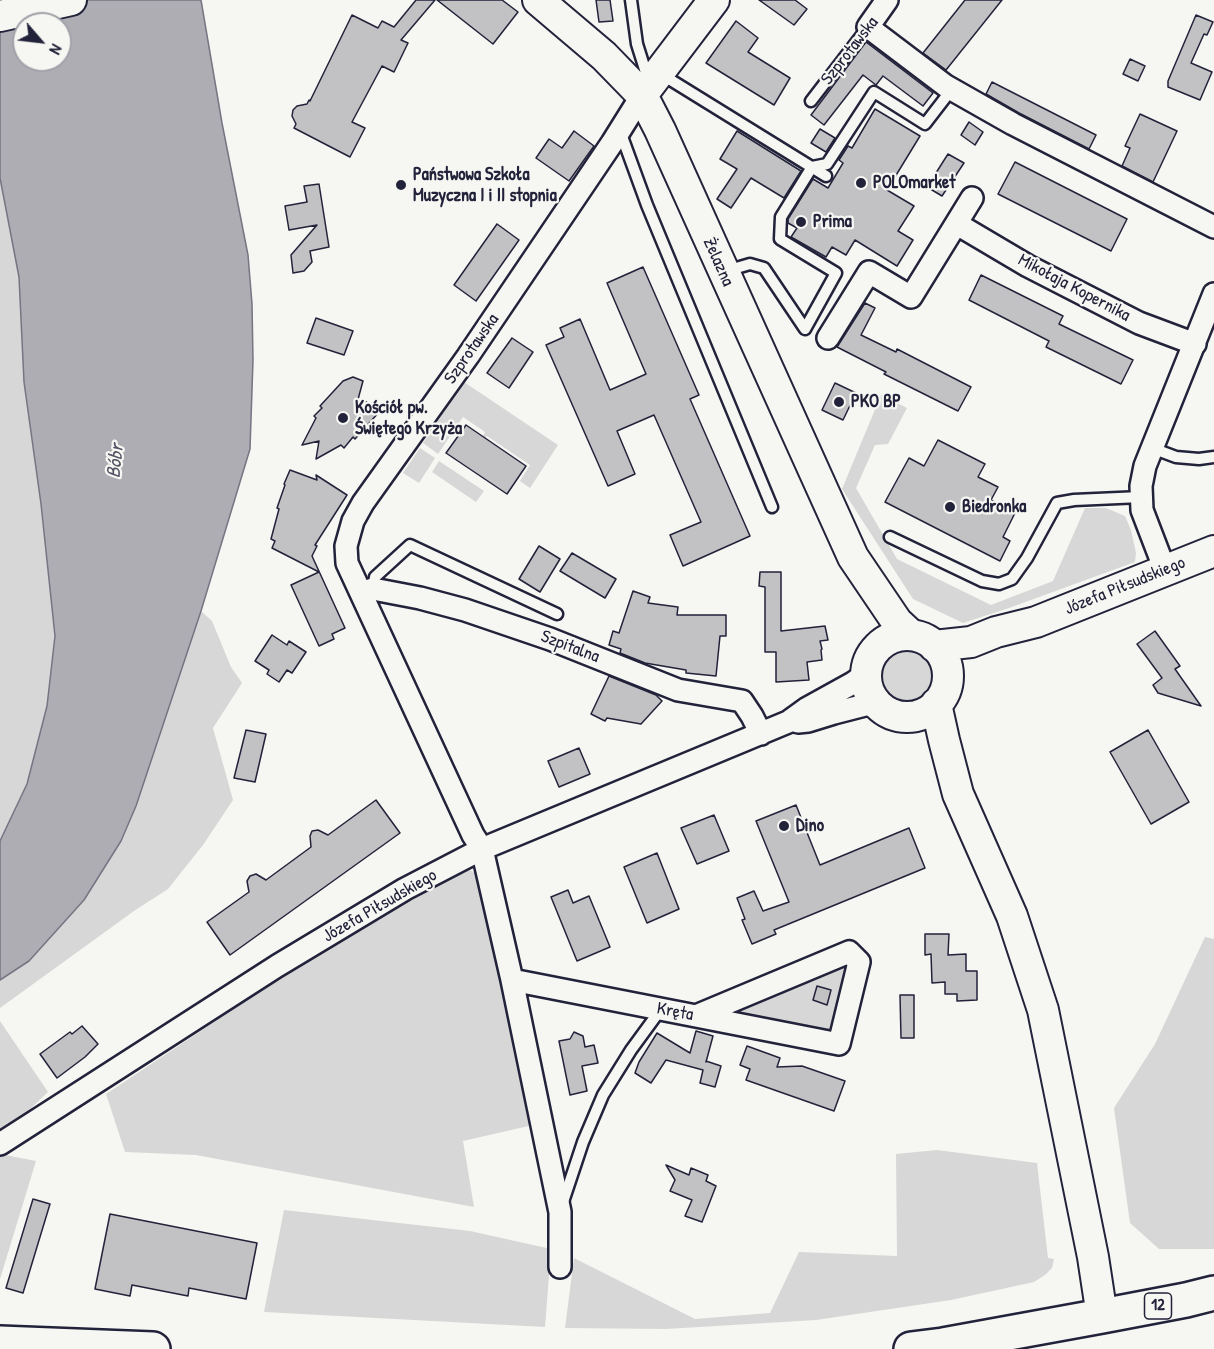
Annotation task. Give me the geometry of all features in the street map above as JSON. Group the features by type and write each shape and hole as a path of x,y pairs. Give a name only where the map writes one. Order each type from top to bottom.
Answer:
{"main road":[{"name":"12","path":"910,1349 1102,1316 1214,1293"},
{"path":"0,1343 153,1349"}],"street":[{"path":"0,16 71,0"},
{"name":"Żelazna","path":"537,0 604,56 650,84 660,130 853,558"},
{"name":"Szprotawska","path":"482,849 473,835 367,590 347,563 346,546 353,521 363,503 468,356 650,84 714,0"},
{"name":"Szprotawska","path":"868,27 887,0"},
{"path":"868,27 952,89 1013,124 1214,227"},
{"path":"828,338 869,272 911,297 972,198"},
{"name":"Mikołaja Kopernika","path":"957,224 1028,266 1129,317 1195,344"},
{"path":"1165,570 1142,510 1141,486 1145,466 1214,294"},
{"name":"Józefa Piłsudskiego","path":"1036,622 1214,551"},
{"path":"853,558 897,622 942,656 947,668 942,693 944,740 958,794 1012,916 1043,1010 1093,1257 1102,1316"},
{"path":"853,558 875,636 867,685 878,705 886,712 897,716 907,717 928,711 963,665 1005,644 1036,622"},
{"name":"Szpitalna","path":"367,590 420,598 465,610 550,639 678,690 742,701 761,734"},
{"path":"788,723 806,709 846,688 886,641 898,636 922,641 971,642 996,632 1036,622"},
{"path":"788,723 808,722 865,705 878,705"},
{"path":"907,717 937,766 958,794"},
{"name":"Józefa Piłsudskiego","path":"0,1144 277,966 405,889 482,849 788,723"},
{"path":"482,849 512,980 560,1212 560,1267"},
{"name":"Kręta","path":"512,980 839,1044 859,962 849,952 696,1016"}],"lane":[{"path":"631,0 637,44 650,84 826,176"},
{"name":"Szprotawska","path":"811,101 868,27"},
{"path":"812,167 827,165 874,92 925,124 952,89"},
{"path":"620,130 647,205 772,507"},
{"path":"723,271 750,264 764,268 805,330 836,273 780,239 781,217 812,167"},
{"path":"1152,448 1176,457 1199,459 1214,457"},
{"path":"890,537 982,581 999,584 1012,579 1027,558 1057,503 1141,497"},
{"path":"367,590 375,577 410,545 558,614"},
{"path":"560,1212 583,1142 603,1095 631,1050 661,1009"}],"shaded area":[{"path":"0,178 19,277 24,382 41,504 55,636 47,705 27,784 0,841"},
{"path":"464,382 558,445 530,488 520,481 530,465 487,436 485,438 483,436 485,432 463,417 438,454 423,443"},
{"path":"881,395 907,408 888,444 875,445 856,488 897,559 991,605 1053,581 1085,508 1106,508 1125,516 1136,553 1135,562 963,623 913,599 842,489"},
{"path":"420,448 435,458 419,483 403,473"},
{"path":"439,461 484,491 476,502 432,472"},
{"path":"201,611 212,621 231,667 242,683 213,728 233,800 203,845 168,889 0,1008 0,980 29,961 84,900 121,841 136,806"},
{"path":"907,647 919,653 930,665 933,683 920,701 910,704 891,701 880,685 877,669 894,649"},
{"path":"466,868 477,874 489,919 533,1125 463,1141 474,1207 196,1155 125,1152 106,1094 336,941 422,890"},
{"path":"1205,937 1214,939 1214,1249 1159,1249 1130,1223 1114,1108 1155,1044"},
{"path":"844,964 850,969 834,1029 829,1031 746,1014 741,1011 742,1004"},
{"path":"0,1021 48,1092 8,1130 0,1134"},
{"path":"937,1150 1037,1163 1048,1258 1054,1259 1052,1268 1045,1275 1034,1282 951,1300 816,1320 666,1329 565,1328 574,1258 695,1319 770,1313 799,1252 897,1256 896,1154"},
{"path":"0,1154 36,1161 0,1279"},
{"path":"284,1210 470,1231 551,1249 545,1327 264,1312"}],"water":[{"name":"Bóbr","path":"0,0 201,0 248,255 253,360 250,449 201,611 136,806 121,841 84,900 29,961 0,980 0,841 27,784 47,706 55,636 41,504 24,382 19,277 0,178"}],"building":[{"path":"416,0 435,0 401,40 408,43 394,72 382,66 352,122 365,128 350,157 294,128 296,124 292,116 293,110 310,101 352,15 378,28 382,21 394,27"},
{"path":"437,0 502,0 518,12 493,44"},
{"path":"596,0 610,0 613,21 599,22"},
{"path":"759,0 795,0 807,9 794,25"},
{"path":"965,0 1002,0 946,70 923,53"},
{"path":"1196,15 1213,22 1207,35 1204,34 1191,63 1212,72 1200,100 1168,87 1168,81"},
{"path":"736,21 758,38 748,52 790,78 774,105 706,63"},
{"path":"866,42 933,93 923,106 883,76 876,85 863,75 824,125 811,115"},
{"path":"1130,59 1145,66 1138,81 1123,74"},
{"path":"992,82 1096,135 1089,149 986,94"},
{"name":"POLOmarket","path":"875,109 920,136 887,190 914,206 898,231 913,240 897,266 855,240 846,255 832,247 826,257 791,237 797,228 788,223 788,219 813,179 828,188 843,163 839,160 848,146 852,148"},
{"path":"1140,114 1177,131 1153,182 1122,166 1130,148 1125,146"},
{"path":"969,122 983,132 975,145 961,135"},
{"path":"820,129 835,138 826,152 811,143"},
{"path":"574,131 594,146 569,181 536,158 549,139 562,148"},
{"path":"737,131 801,171 784,198 751,178 731,208 717,199 737,169 720,159"},
{"path":"948,154 964,163 942,196 927,187"},
{"path":"1015,162 1127,219 1111,251 998,194"},
{"path":"319,184 329,247 310,251 312,262 304,271 293,273 291,255 317,225 289,230 285,206 307,202 304,186"},
{"path":"497,224 519,240 476,301 454,285"},
{"path":"643,267 699,395 690,399 750,536 683,566 670,535 701,522 654,415 617,431 635,474 608,486 546,345 564,337 560,328 580,319 610,390 646,374 607,283"},
{"path":"981,275 1063,316 1059,324 1133,360 1121,384 1046,347 1049,341 969,300"},
{"path":"865,303 875,308 861,335 896,352 897,349 971,387 958,411 884,374 886,372 837,347"},
{"path":"316,318 353,331 344,355 307,343"},
{"path":"512,338 533,352 509,388 487,373"},
{"name":"Kościół pw. Świętego Krzyża","path":"353,377 363,381 357,403 363,400 380,411 344,448 341,445 316,459 319,441 302,445 316,418 314,416 343,381"},
{"name":"PKO BP","path":"835,383 856,393 843,420 822,410"},
{"path":"466,425 526,466 507,494 446,453"},
{"name":"Biedronka","path":"938,440 985,464 978,477 998,487 991,500 1015,513 1003,537 1010,541 1000,561 885,502 909,458 924,466"},
{"path":"290,470 317,480 316,475 347,495 315,545 317,546 312,556 345,628 332,634 334,639 319,646 291,585 319,572 272,548 275,541 271,539 279,509 277,508"},
{"path":"539,546 560,559 540,592 519,579"},
{"path":"572,553 616,579 605,598 560,571"},
{"path":"760,572 781,572 781,631 825,626 828,640 820,641 822,660 807,662 809,680 776,682 776,652 765,652 765,587 759,586"},
{"path":"633,591 650,597 648,603 678,607 677,615 726,615 726,636 720,636 716,676 686,673 686,670 645,663 620,653 621,649 609,645 613,631 619,633"},
{"path":"1155,631 1180,666 1175,669 1201,706 1158,693 1153,685 1162,678 1137,644"},
{"path":"272,635 287,645 289,641 306,652 292,673 287,670 279,682 267,674 269,670 255,661"},
{"path":"609,676 656,695 662,701 641,724 607,718 605,721 591,714"},
{"path":"246,730 266,734 255,782 234,778"},
{"path":"1148,730 1189,802 1151,824 1110,752"},
{"path":"579,748 590,774 559,787 548,761"},
{"path":"376,800 400,833 230,955 207,922 249,892 247,881 250,876 256,874 266,880 311,847 312,831 318,830 328,835"},
{"path":"796,805 820,865 909,828 925,868 774,930 776,934 752,944 742,920 745,919 737,898 754,891 763,911 789,902 756,821"},
{"path":"714,815 729,851 697,864 681,828"},
{"path":"657,853 679,909 647,923 624,867"},
{"path":"568,890 573,903 589,896 610,947 577,961 551,897"},
{"path":"925,934 949,934 948,955 966,954 966,971 977,971 977,1000 957,1001 957,994 945,994 945,982 932,983 931,954 925,955"},
{"path":"817,986 831,990 827,1005 813,1000"},
{"path":"900,995 914,995 914,1038 901,1038"},
{"path":"82,1026 98,1044 57,1078 40,1054"},
{"path":"696,1031 713,1036 706,1061 721,1066 715,1087 700,1083 703,1070 666,1060 651,1083 635,1073 657,1033 690,1053"},
{"path":"574,1032 583,1036 585,1047 594,1045 598,1063 582,1066 587,1091 570,1095 559,1041 570,1039"},
{"path":"747,1046 780,1058 777,1067 802,1066 845,1081 834,1111 746,1080 750,1069 740,1065"},
{"path":"666,1165 689,1175 691,1168 708,1175 706,1181 716,1186 702,1222 685,1216 692,1200 670,1191 675,1180"},
{"path":"33,1199 50,1204 23,1293 6,1288"},
{"path":"110,1214 257,1243 246,1299 189,1288 188,1296 132,1285 130,1296 95,1289"}],"place":[{"name":"POLOmarket","path":"861,183"},
{"name":"Państwowa Szkoła Muzyczna I i II stopnia","path":"401,185"},
{"name":"Prima","path":"801,222"},
{"name":"PKO BP","path":"839,402"},
{"name":"Kościół pw. Świętego Krzyża","path":"343,418"},
{"name":"Biedronka","path":"950,507"},
{"name":"Dino","path":"784,826"}]}
